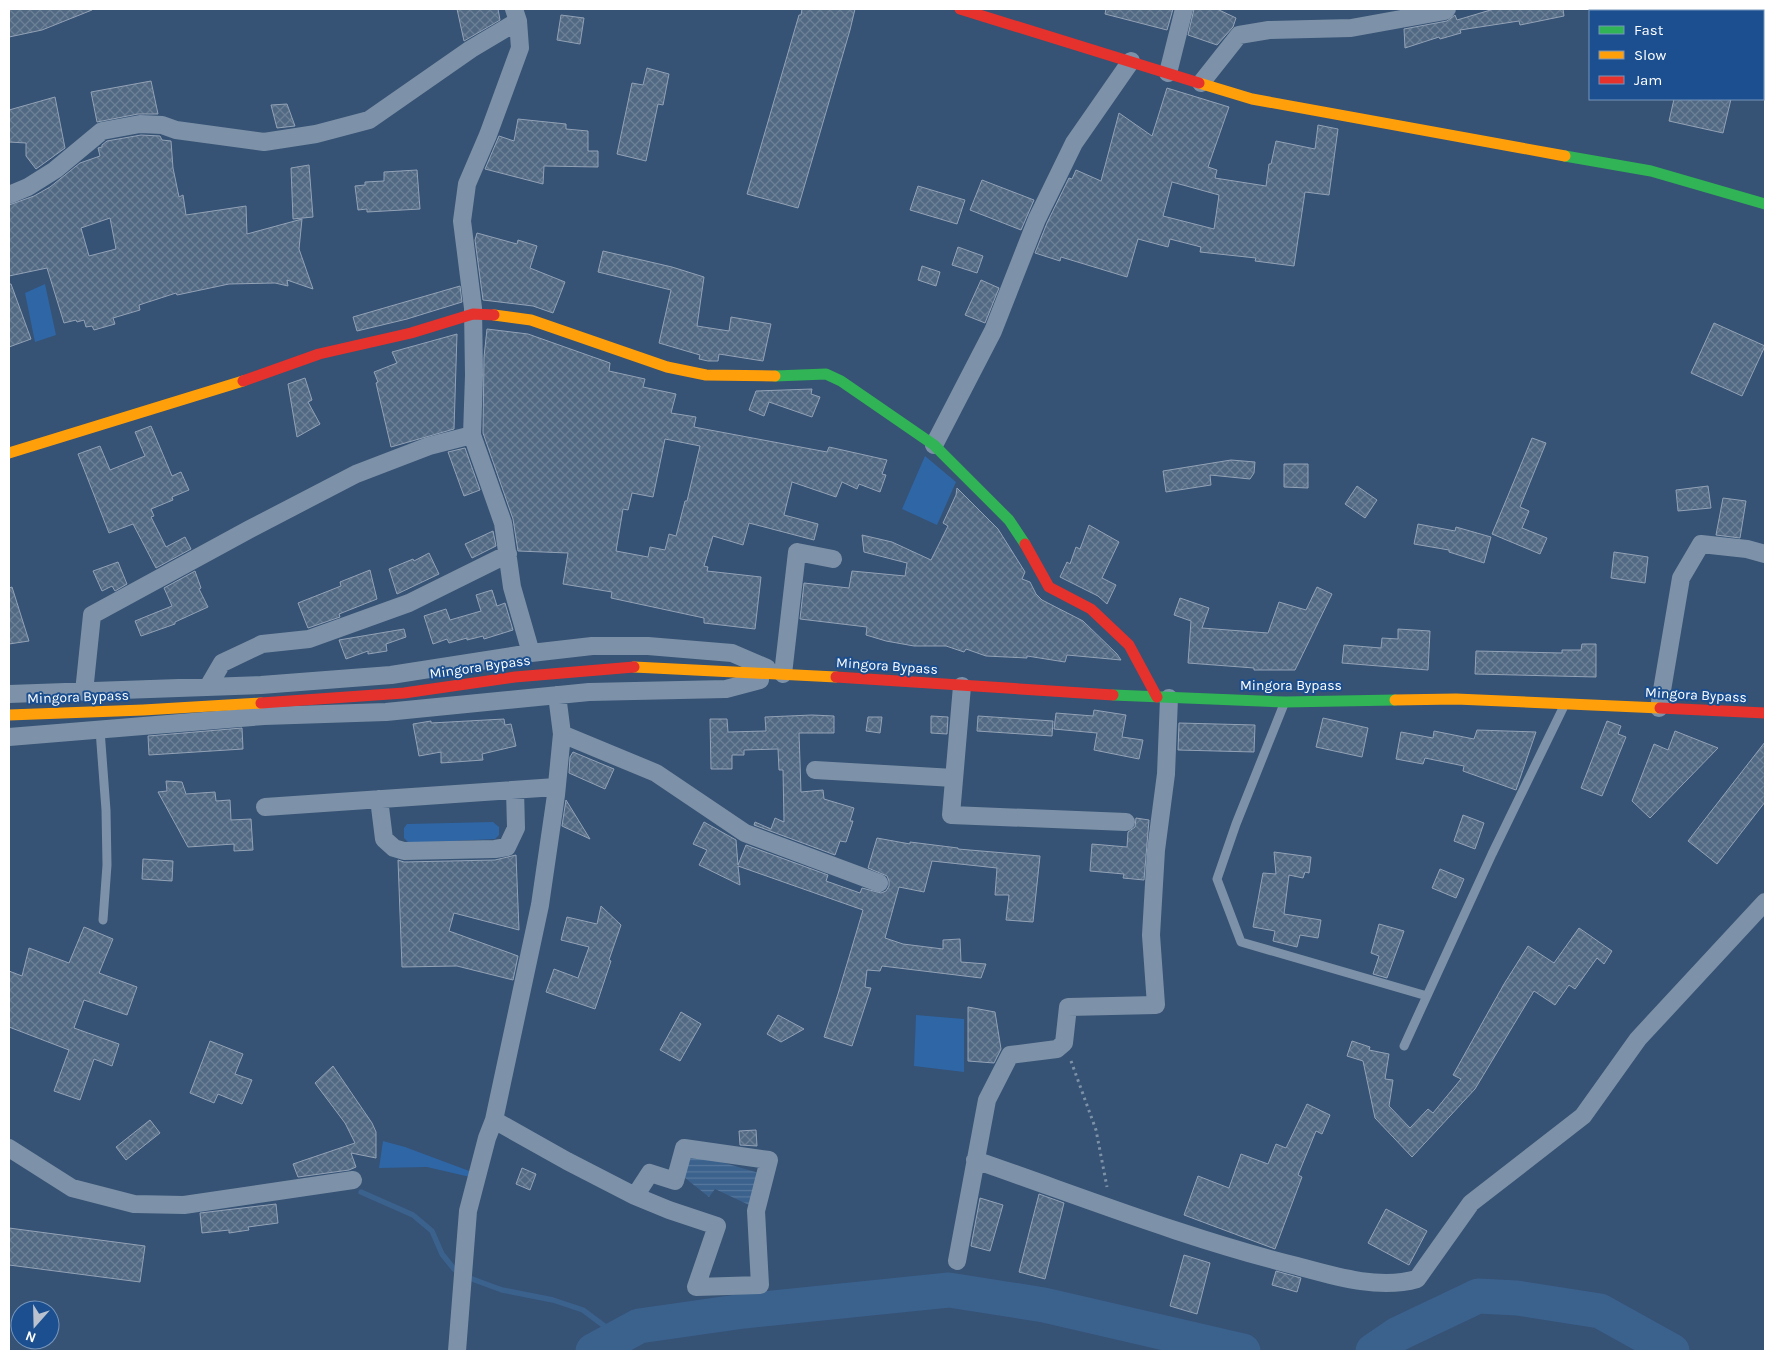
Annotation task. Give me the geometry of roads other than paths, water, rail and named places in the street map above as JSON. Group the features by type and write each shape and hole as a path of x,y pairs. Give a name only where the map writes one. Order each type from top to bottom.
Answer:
{"main road":[{"path":"960,9 1252,98 1651,171 1765,204"},
{"path":"9,453 237,383 319,354 411,333 473,314 531,320 667,367 706,375 826,374 841,381 934,445 1009,520 1031,553 1049,587 1091,609 1129,645 1163,697"},
{"name":"Mingora Bypass","path":"9,715 143,710 346,698 404,693 553,673 638,667 1163,697 1285,702 1456,698 1765,713"}],"street":[{"path":"1168,73 1184,9"},
{"path":"1201,83 1239,35 1269,30 1351,28 1445,11 1447,9"},
{"path":"9,196 28,188 55,170 102,131 140,124 264,142 316,134 369,120 471,49 516,15"},
{"path":"516,15 520,48 488,135 467,184 462,221 473,314 474,375 472,435 503,523 512,586 531,653"},
{"path":"934,445 993,331 1037,219 1074,143 1131,62"},
{"path":"84,692 92,615 356,474 429,446 472,435"},
{"path":"1659,708 1681,578 1701,544 1746,549 1765,554"},
{"path":"783,674 797,552 833,559"},
{"path":"208,687 222,663 262,644 309,639 409,603 508,554"},
{"path":"9,694 208,687 391,675 531,653 592,646 648,646 732,653 783,674"},
{"path":"9,737 264,716 386,712 588,692 648,689 726,689 783,674"},
{"path":"962,686 951,815 1126,822"},
{"path":"457,1351 468,1211 487,1138 494,1120 540,905 562,734 556,695"},
{"path":"957,1261 987,1100 1010,1055 1057,1049 1064,1043 1068,1008 1156,1005 1151,935 1156,850 1166,774 1163,697"},
{"path":"562,734 656,773 745,833 879,883"},
{"path":"815,770 954,778"},
{"path":"265,807 556,787"},
{"path":"379,799 384,839 394,848 404,851 495,849 507,847 516,828 515,790"},
{"path":"975,1160 1263,1258 1351,1280 1403,1283 1417,1279 1471,1203 1583,1116 1638,1039 1765,902"},
{"path":"494,1120 635,1196 717,1226 696,1287 760,1285 756,1211 768,1160 684,1148 675,1181 650,1173 635,1196"},
{"path":"9,1148 72,1188 134,1204 184,1206 353,1180"}],"lane":[{"path":"1285,702 1236,824 1217,879 1241,942 1427,996"},
{"path":"1404,1046 1492,854 1566,704"},
{"path":"100,730 106,810 107,865 104,920"}],"waterway":[{"path":"361,1192 413,1215 432,1231 442,1254 454,1269 464,1276 502,1290 553,1300 583,1310 619,1337"},
{"path":"593,1351 639,1326 744,1311 949,1290 1044,1305 1243,1351"},
{"path":"1373,1351 1398,1334 1478,1296 1517,1298 1600,1311 1672,1351"}]}
